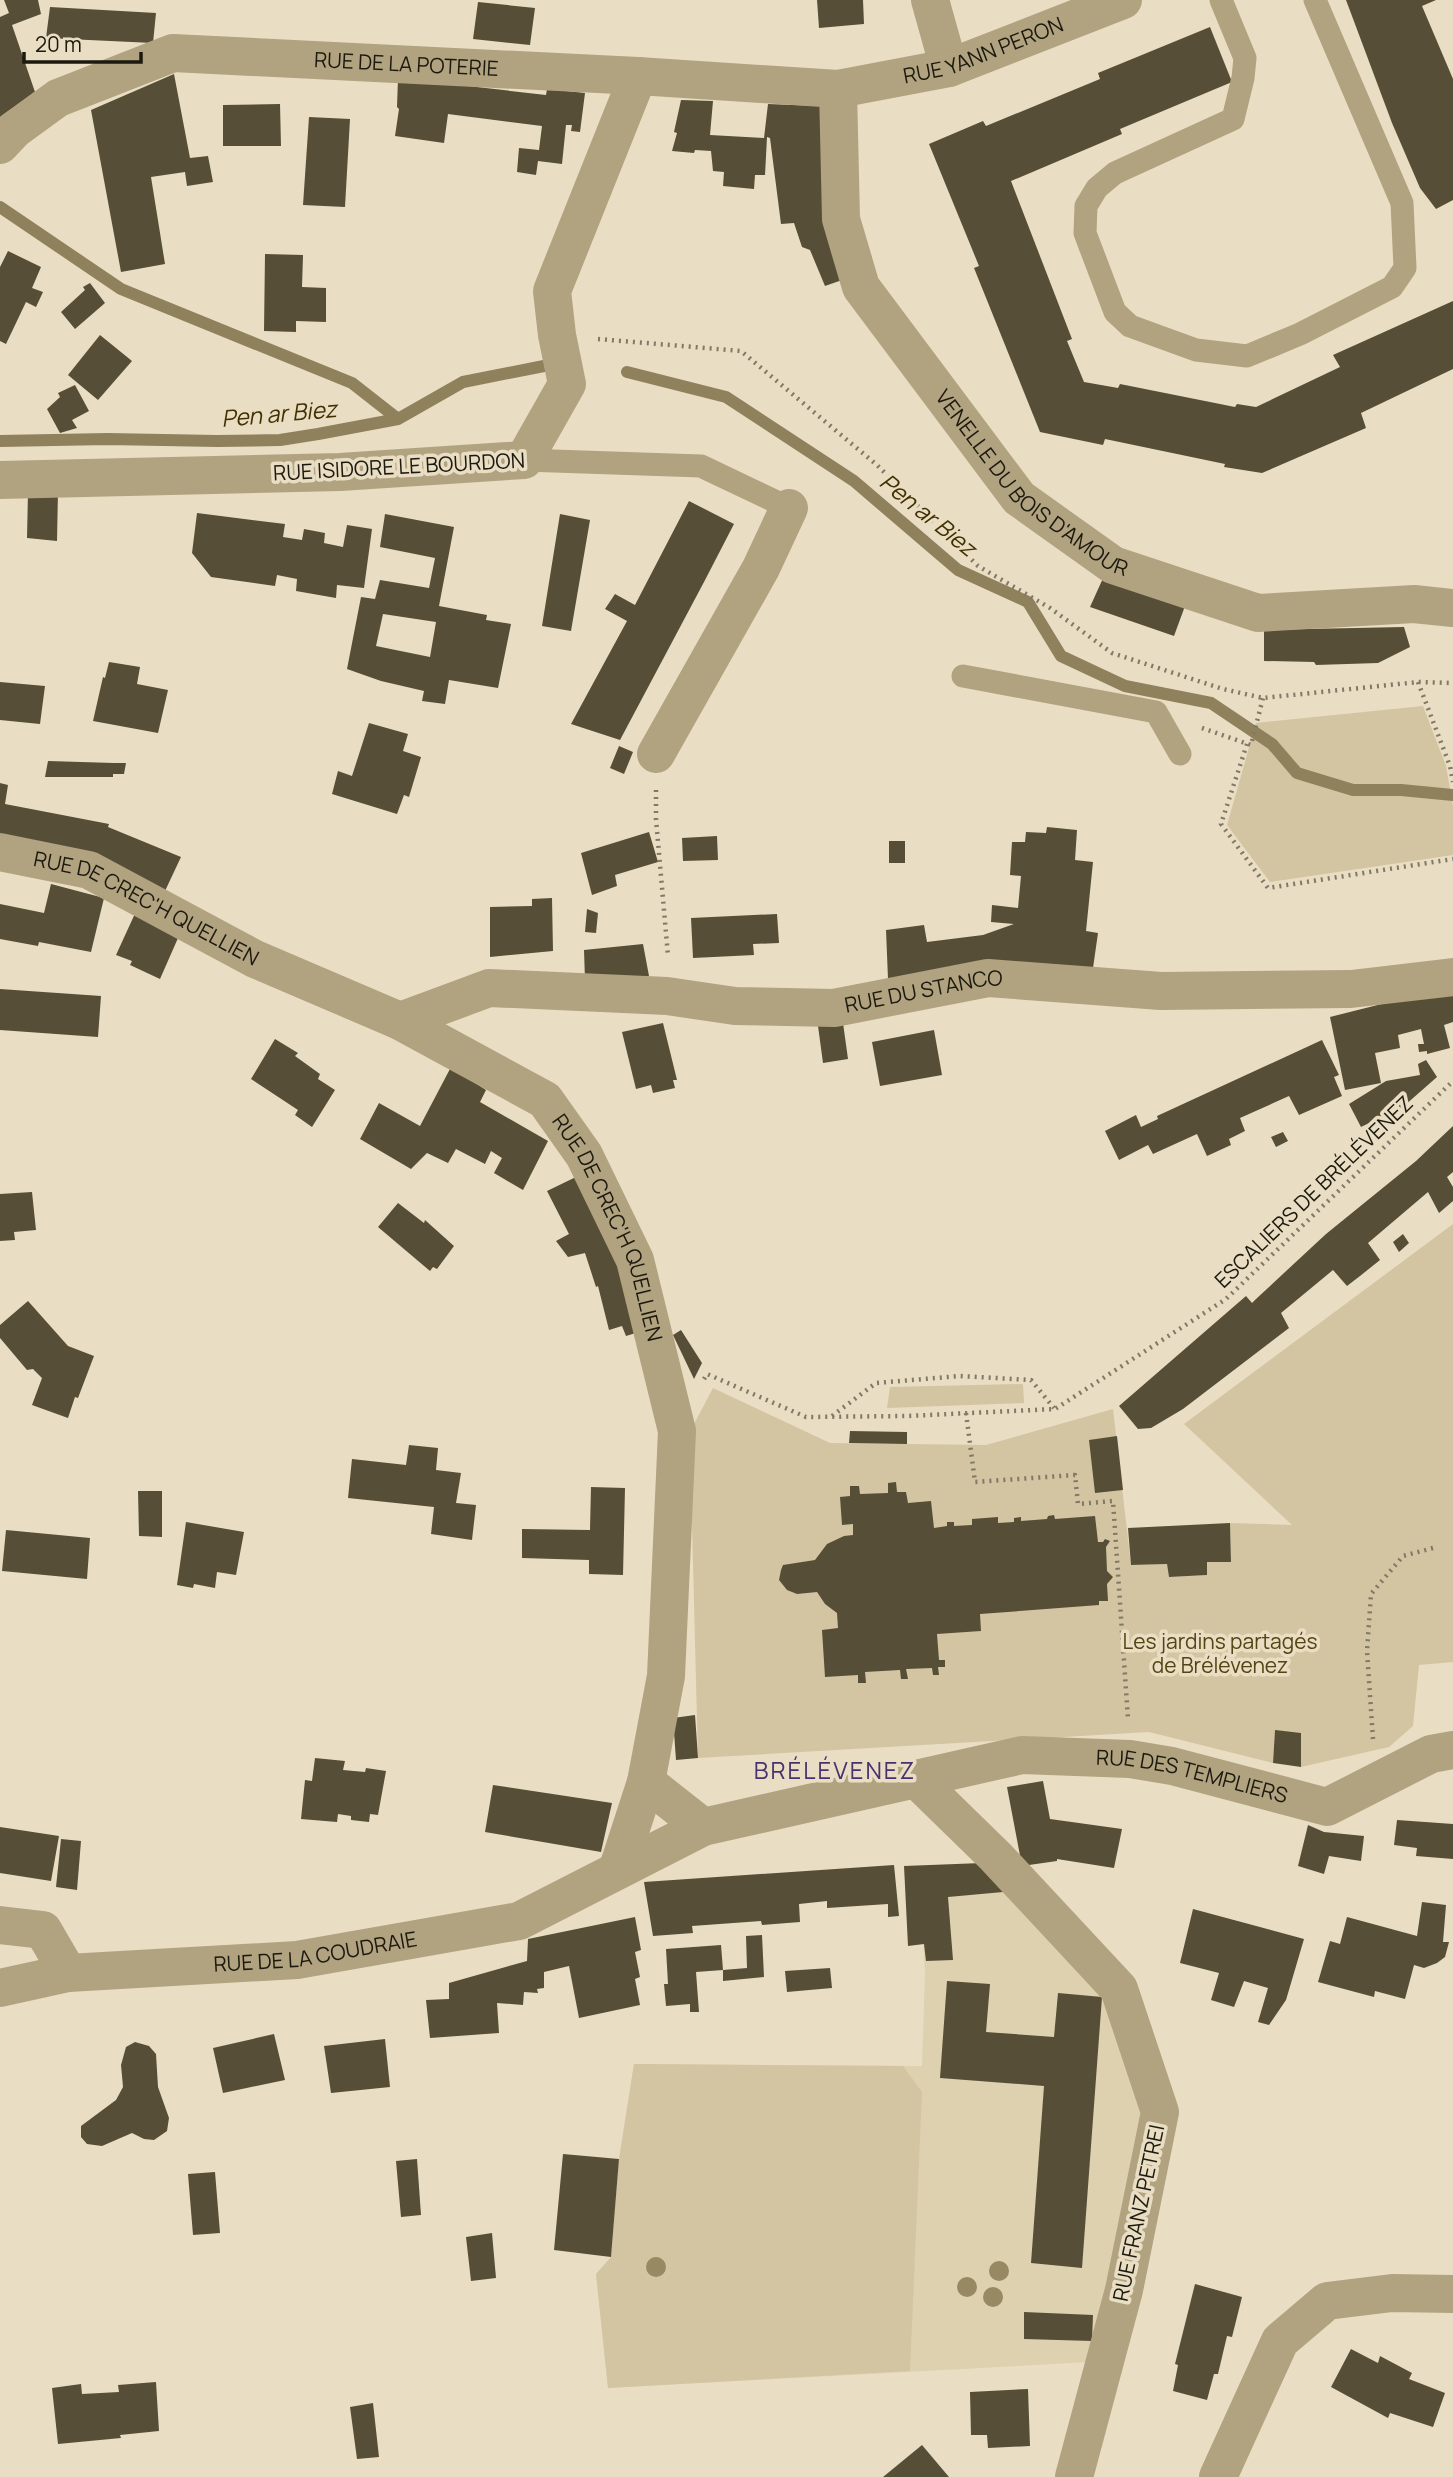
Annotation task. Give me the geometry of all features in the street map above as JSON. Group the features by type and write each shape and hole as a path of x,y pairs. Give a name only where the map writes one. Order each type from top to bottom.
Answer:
{"street":[{"path":"930,0 949,68"},
{"name":"RUE YANN PERON","path":"838,89 949,68 1123,0"},
{"name":"RUE DE LA POTERIE","path":"0,145 14,130 58,98 173,53 638,76 838,89"},
{"path":"524,460 567,384 552,291 638,76"},
{"name":"VENELLE DU BOIS D'AMOUR","path":"838,89 841,219 861,287 1018,498 1113,565 1258,613 1414,604 1453,608"},
{"name":"RUE ISIDORE LE BOURDON","path":"0,480 340,472 524,460"},
{"path":"656,754 761,568 789,508"},
{"name":"RUE DE CREC'H QUELLIEN","path":"0,852 89,870 255,959 400,1021 545,1100 584,1156 635,1260 677,1431 666,1676 646,1782 618,1868"},
{"name":"RUE DU STANCO","path":"400,1021 489,988 667,996 735,1006 834,1008 988,978 1161,991 1351,989 1453,976"},
{"name":"RUE DES TEMPLIERS","path":"703,1827 1022,1755 1130,1759 1172,1766 1327,1807 1431,1754 1453,1750"},
{"name":"RUE FRANZ PETREI","path":"918,1780 996,1857 1119,1989 1160,2112 1124,2290 1074,2477"},
{"path":"646,1782 703,1827"},
{"name":"RUE DE LA COUDRAIE","path":"0,1988 68,1973 297,1960 519,1921 618,1868 703,1827"},
{"path":"0,1925 43,1930 68,1973"},
{"path":"1218,2477 1280,2341 1327,2301 1392,2293 1453,2294"}],"lane":[{"path":"1221,0 1245,58 1233,119 1115,173 1097,188 1086,206 1084,233 1115,312 1130,326 1196,350 1247,356 1300,334 1392,287 1405,268 1402,204 1315,0"},
{"name":"RUE ISIDORE LE BOURDON","path":"524,460 701,466 789,508"},
{"path":"963,676 1156,712 1180,754"}],"path":[{"path":"557,335 741,351 877,465 978,566 1050,608 1112,653 1223,689 1263,698 1418,682 1453,683"},
{"path":"1418,682 1450,766 1453,782"},
{"path":"1263,698 1221,824 1268,888 1453,859"},
{"path":"656,754 656,820 669,973 667,996"},
{"name":"ESCALIERS DE BRÉLÉVENEZ","path":"1055,1409 1226,1299 1453,1080"},
{"path":"707,1374 806,1417 1055,1409"},
{"path":"831,1417 876,1383 960,1376 1031,1380 1055,1409"},
{"path":"966,1413 975,1482 1075,1475 1077,1504 1114,1501 1130,1759"},
{"path":"1376,1782 1367,1651 1371,1594 1403,1556 1433,1548"}],"shaded area":[{"path":"982,1863 1107,1995 1149,2130 1090,2362 608,2388 596,2274 611,2257 619,2159 634,2064 922,2066 925,1972 921,1900"}],"green space":[{"path":"1423,706 1446,766 1453,806 1453,855 1270,882 1227,825 1256,723"},
{"name":"Les jardins partagés de Brélévenez","path":"1453,1224 1453,1662 1419,1665 1413,1726 1389,1747 1301,1767 1300,1733 1275,1731 1273,1763 1149,1732 698,1758 690,1448 694,1424 713,1388 830,1443 986,1445 1113,1409 1131,1565 1167,1564 1169,1577 1207,1575 1207,1562 1231,1561 1230,1523 1292,1525 1184,1424"},
{"path":"1023,1384 1024,1403 887,1408 890,1387"},
{"path":"634,2064 903,2066 922,2092 910,2371 608,2388 596,2274 611,2257 619,2159"}],"building":[{"path":"4,0 38,0 41,14 12,25 35,92 0,117 0,17 9,13"},
{"path":"817,0 863,0 864,24 819,28"},
{"path":"1346,0 1436,0 1422,6 1453,79 1453,200 1436,209 1420,188 1392,123"},
{"path":"478,2 535,8 530,45 473,39"},
{"path":"50,7 156,13 153,43 46,38"},
{"path":"1210,27 1232,82 1120,129 1122,134 1011,181 1072,339 1067,341 1084,382 1118,388 1120,384 1235,407 1237,404 1256,407 1340,367 1333,355 1453,301 1453,369 1361,413 1366,428 1262,473 1224,467 1225,464 1105,439 1103,445 1040,432 974,268 979,266 929,144 983,121 986,126 1100,79 1098,73"},
{"path":"174,74 190,158 208,156 213,182 187,186 185,172 151,177 165,264 121,272 91,110"},
{"path":"398,78 546,95 547,89 585,93 580,132 571,131 572,125 566,125 562,164 538,161 536,175 517,172 519,148 539,150 542,126 448,114 444,143 395,136 399,109"},
{"path":"681,100 713,101 710,135 764,138 768,104 820,106 845,279 825,286 810,250 802,247 794,223 781,224 770,138 767,137 765,175 755,175 754,189 723,186 724,172 713,171 711,151 672,151"},
{"path":"280,104 281,146 223,146 223,105"},
{"path":"309,117 350,119 345,207 303,205"},
{"path":"8,251 41,267 32,288 43,292 36,307 26,302 6,344 0,341 0,267"},
{"path":"265,254 303,255 302,287 326,288 326,322 296,321 296,332 264,331"},
{"path":"90,283 105,303 75,329 61,312 85,290 83,287"},
{"path":"100,335 132,361 98,400 68,375"},
{"path":"75,385 89,411 72,420 77,428 60,433 47,409 60,397 58,393"},
{"path":"58,491 57,541 27,538 28,492"},
{"path":"689,501 734,524 704,582 620,740 571,724 627,621 605,609 615,594 635,605"},
{"path":"197,513 285,524 283,537 302,540 304,529 325,533 324,543 343,547 347,525 372,529 364,588 337,585 336,598 296,591 297,579 277,575 275,586 211,577 192,553"},
{"path":"385,514 454,527 439,606 487,615 486,620 511,624 498,688 449,680 445,704 422,701 424,691 381,681 347,669 361,597 375,599 380,580 429,588 435,558 380,547","holes":["383,614 436,622 430,657 376,646"]},
{"path":"560,514 590,520 571,631 542,626"},
{"path":"1104,576 1185,606 1174,636 1090,607"},
{"path":"1404,627 1410,647 1378,663 1316,665 1314,662 1264,661 1264,630"},
{"path":"109,662 140,667 137,684 168,690 158,733 93,721"},
{"path":"0,682 45,686 40,724 0,720"},
{"path":"369,723 408,734 403,751 421,757 409,797 404,795 397,814 332,794 338,771 352,776"},
{"path":"619,746 633,752 624,774 610,768"},
{"path":"48,761 126,763 124,774 113,774 113,777 45,777"},
{"path":"0,783 8,785 5,804 109,824 108,827 181,857 165,891 0,840"},
{"path":"1047,827 1077,830 1075,860 1093,862 1086,931 1098,933 1092,975 888,979 886,930 924,925 927,942 983,935 1014,924 991,922 992,905 1018,908 1021,876 1010,875 1012,842 1025,842 1026,832 1046,833"},
{"path":"649,832 658,862 615,875 617,886 592,895 581,853"},
{"path":"717,836 718,860 683,861 682,838"},
{"path":"889,841 905,841 905,863 889,863"},
{"path":"51,884 104,898 91,952 39,942 38,946 0,939 0,904 44,913"},
{"path":"552,898 553,951 490,957 490,907 532,906 532,899"},
{"path":"138,907 182,929 160,979 130,965 132,961 116,955"},
{"path":"587,909 598,913 596,933 585,932"},
{"path":"777,914 779,943 753,944 754,955 693,958 691,918"},
{"path":"643,944 649,976 585,980 584,950"},
{"path":"1453,986 1453,1022 1444,1025 1450,1048 1427,1054 1427,1051 1419,1052 1418,1044 1424,1044 1421,1029 1398,1035 1400,1048 1375,1053 1381,1083 1345,1090 1330,1017"},
{"path":"0,989 101,996 98,1037 0,1030"},
{"path":"663,1023 677,1080 673,1080 675,1088 653,1093 651,1085 636,1089 622,1032"},
{"path":"843,1023 848,1059 823,1063 818,1026"},
{"path":"934,1030 942,1075 880,1086 872,1042"},
{"path":"275,1039 298,1053 295,1056 320,1074 318,1079 335,1090 312,1127 295,1115 298,1110 251,1079"},
{"path":"1322,1040 1339,1075 1334,1077 1342,1096 1299,1115 1289,1096 1240,1118 1245,1131 1229,1139 1231,1145 1207,1156 1197,1134 1153,1154 1148,1145 1119,1160 1105,1131 1136,1115 1141,1127 1158,1119 1157,1116"},
{"path":"1426,1060 1437,1077 1404,1106 1361,1127 1349,1104 1386,1081 1420,1075 1418,1064"},
{"path":"451,1067 486,1090 480,1102 548,1141 523,1190 494,1173 502,1158 491,1151 485,1164 456,1149 448,1163 427,1153 411,1169 360,1139 379,1103 420,1126"},
{"path":"1453,1126 1453,1172 1447,1177 1453,1187 1453,1201 1439,1213 1428,1192 1368,1243 1380,1260 1347,1286 1333,1270 1281,1313 1289,1328 1183,1409 1151,1428 1138,1429 1119,1406 1246,1296 1252,1303 1326,1234 1416,1161"},
{"path":"1283,1132 1288,1141 1276,1147 1271,1137"},
{"path":"578,1176 601,1215 639,1332 626,1336 622,1326 609,1330 598,1286 596,1287 585,1253 568,1257 556,1241 569,1234 547,1191"},
{"path":"32,1192 36,1230 14,1232 15,1240 0,1241 0,1194"},
{"path":"398,1203 424,1223 425,1220 454,1246 437,1269 433,1267 430,1271 378,1227"},
{"path":"1403,1234 1409,1243 1399,1252 1393,1242"},
{"path":"28,1301 68,1346 94,1356 68,1418 32,1405 42,1378 33,1369 27,1370 0,1338 0,1325"},
{"path":"681,1330 702,1363 694,1379 673,1335"},
{"path":"850,1431 907,1432 907,1444 849,1443"},
{"path":"1117,1436 1123,1490 1095,1493 1089,1440"},
{"path":"409,1445 438,1448 436,1470 461,1473 456,1503 476,1505 472,1540 431,1534 434,1507 348,1498 352,1459 406,1465"},
{"path":"896,1482 897,1492 906,1492 908,1503 931,1501 934,1528 947,1526 947,1522 954,1522 954,1526 972,1525 972,1519 998,1517 998,1523 1014,1522 1014,1518 1021,1517 1021,1521 1047,1519 1048,1516 1054,1515 1055,1519 1095,1516 1098,1542 1105,1539 1110,1541 1106,1547 1107,1571 1113,1577 1107,1584 1108,1601 1099,1601 1099,1605 980,1614 981,1631 937,1634 939,1660 945,1660 945,1667 938,1667 939,1675 933,1675 932,1668 906,1669 908,1679 901,1679 900,1670 865,1672 866,1683 858,1683 858,1675 825,1677 822,1630 838,1628 837,1613 825,1604 817,1592 797,1594 787,1590 779,1580 781,1570 783,1565 815,1560 827,1544 853,1535 853,1524 842,1525 840,1497 850,1496 850,1486 859,1486 860,1494 888,1493 888,1483"},
{"path":"591,1487 625,1488 623,1575 589,1574 589,1560 522,1558 522,1529 590,1530"},
{"path":"138,1491 162,1491 162,1537 139,1536"},
{"path":"186,1522 244,1532 236,1575 217,1572 215,1588 194,1584 193,1588 177,1585"},
{"path":"1230,1523 1231,1562 1207,1562 1207,1575 1169,1577 1167,1564 1131,1565 1128,1528"},
{"path":"6,1530 90,1538 87,1579 2,1571"},
{"path":"695,1715 698,1758 676,1760 673,1718"},
{"path":"1275,1730 1301,1733 1301,1767 1273,1763"},
{"path":"315,1758 345,1761 343,1770 365,1772 366,1768 386,1771 378,1815 370,1814 369,1822 351,1820 351,1816 338,1814 337,1822 301,1819 305,1780 312,1781"},
{"path":"1043,1781 1050,1819 1122,1829 1114,1868 1057,1859 1022,1866 1007,1787"},
{"path":"493,1785 612,1803 601,1852 485,1832"},
{"path":"1397,1820 1453,1824 1453,1859 1416,1856 1417,1848 1394,1845"},
{"path":"1308,1825 1324,1832 1364,1836 1361,1861 1329,1856 1324,1874 1298,1866"},
{"path":"0,1827 59,1836 51,1881 0,1873"},
{"path":"61,1839 81,1841 77,1890 56,1887"},
{"path":"982,1863 1003,1892 948,1897 953,1960 926,1961 924,1944 908,1946 904,1866"},
{"path":"894,1865 899,1916 888,1917 888,1904 827,1908 827,1901 799,1904 800,1922 762,1925 761,1921 692,1926 693,1933 653,1936 644,1882"},
{"path":"1422,1902 1446,1905 1443,1942 1449,1942 1445,1957 1437,1963 1424,1968 1414,1965 1405,1999 1375,1991 1374,1997 1318,1982 1330,1941 1340,1944 1347,1917 1417,1936"},
{"path":"1193,1909 1304,1939 1286,2000 1269,2025 1258,2022 1268,1988 1244,1981 1234,2007 1211,2000 1219,1973 1180,1963"},
{"path":"635,1917 641,1950 635,1952 640,1977 635,1979 640,2005 579,2018 569,1966 544,1972 544,1988 537,1989 538,1993 524,1992 523,2005 497,2003 499,2033 430,2038 426,2000 449,1999 449,1983 527,1961 528,1939"},
{"path":"762,1935 764,1977 723,1981 723,1970 747,1968 746,1936"},
{"path":"721,1945 723,1970 696,1972 699,2012 690,2012 690,2004 666,2006 666,1949"},
{"path":"830,1968 832,1988 787,1992 785,1971"},
{"path":"947,1981 990,1984 986,2032 1054,2037 1058,1993 1102,1997 1082,2268 1031,2263 1044,2086 940,2078"},
{"path":"274,2034 285,2080 223,2093 213,2048"},
{"path":"385,2039 390,2087 331,2093 324,2046"},
{"path":"135,2042 149,2046 156,2054 158,2087 169,2118 167,2131 154,2140 132,2133 102,2146 87,2144 81,2137 81,2126 116,2100 123,2087 121,2065 126,2047"},
{"path":"563,2154 619,2159 611,2257 554,2250"},
{"path":"417,2159 421,2215 401,2217 396,2161"},
{"path":"215,2172 220,2233 193,2235 188,2174"},
{"path":"492,2233 496,2278 471,2281 466,2237"},
{"path":"1195,2284 1242,2297 1232,2337 1227,2336 1218,2374 1214,2374 1207,2400 1173,2391 1178,2365 1175,2364"},
{"path":"1024,2312 1093,2315 1092,2341 1024,2339"},
{"path":"1351,2349 1378,2363 1380,2356 1412,2373 1409,2379 1445,2393 1433,2427 1390,2413 1388,2418 1331,2387"},
{"path":"156,2382 159,2431 58,2444 52,2388 81,2384 82,2394 119,2392 118,2385"},
{"path":"1028,2389 1030,2446 988,2448 987,2435 971,2435 970,2392"},
{"path":"373,2403 379,2457 357,2459 350,2407"},
{"path":"922,2445 949,2477 883,2477"}],"waterway":[{"path":"0,207 121,289 352,383 398,419"},
{"name":"Pen ar Biez","path":"0,441 280,440 398,419 463,382 549,365"},
{"name":"Pen ar Biez","path":"627,372 726,397 854,481 958,570 1028,602 1061,656 1125,686 1211,703 1272,744 1297,773 1353,790 1401,790 1453,795"}],"district":[{"name":"BRÉLÉVENEZ","path":"835,1771"}]}
